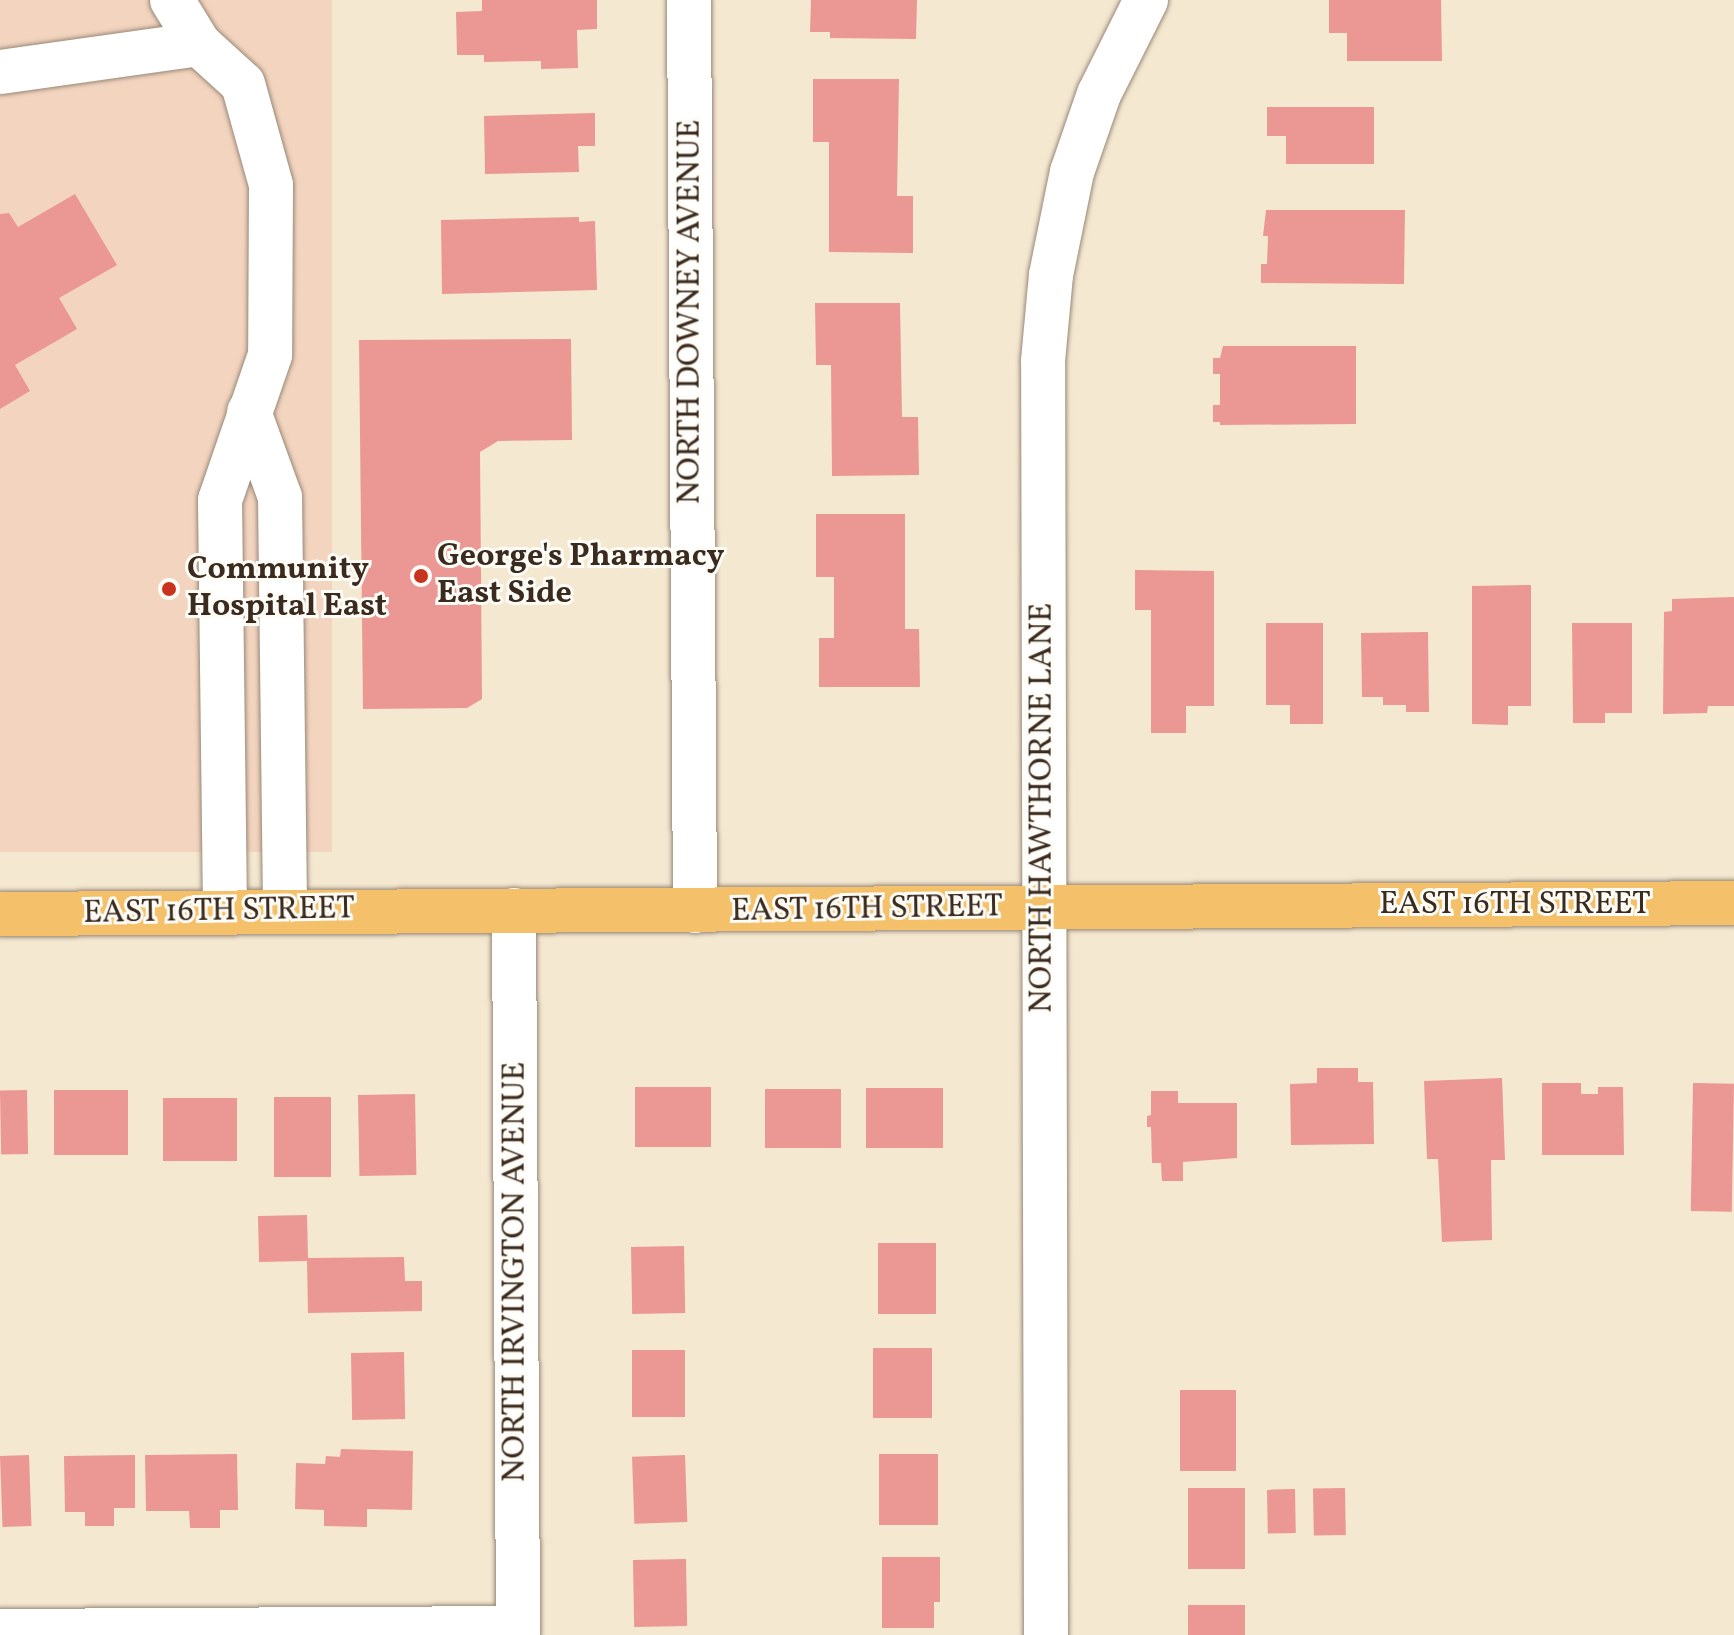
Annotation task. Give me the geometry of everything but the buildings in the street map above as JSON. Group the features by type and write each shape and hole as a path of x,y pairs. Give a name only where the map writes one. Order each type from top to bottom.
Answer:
{"main road":[{"name":"EAST 16TH STREET","path":"0,914 1734,903"}],"street":[{"path":"172,0 199,44 243,84 271,185 270,355 220,500 225,913"},
{"name":"NORTH DOWNEY AVENUE","path":"689,0 695,911"},
{"name":"NORTH HAWTHORNE LANE","path":"1046,1635 1042,402 1046,316 1062,213 1085,131 1099,94 1146,0"},
{"path":"0,72 199,44"},
{"path":"249,412 280,497 285,912"},
{"name":"NORTH IRVINGTON AVENUE","path":"514,910 518,1631"},
{"path":"0,1631 518,1631"}],"shaded area":[{"name":"Community Hospital East","path":"0,0 332,0 332,852 0,852"}],"place":[{"name":"George's Pharmacy East Side","path":"421,576"},
{"name":"Community Hospital East","path":"169,589"}]}
